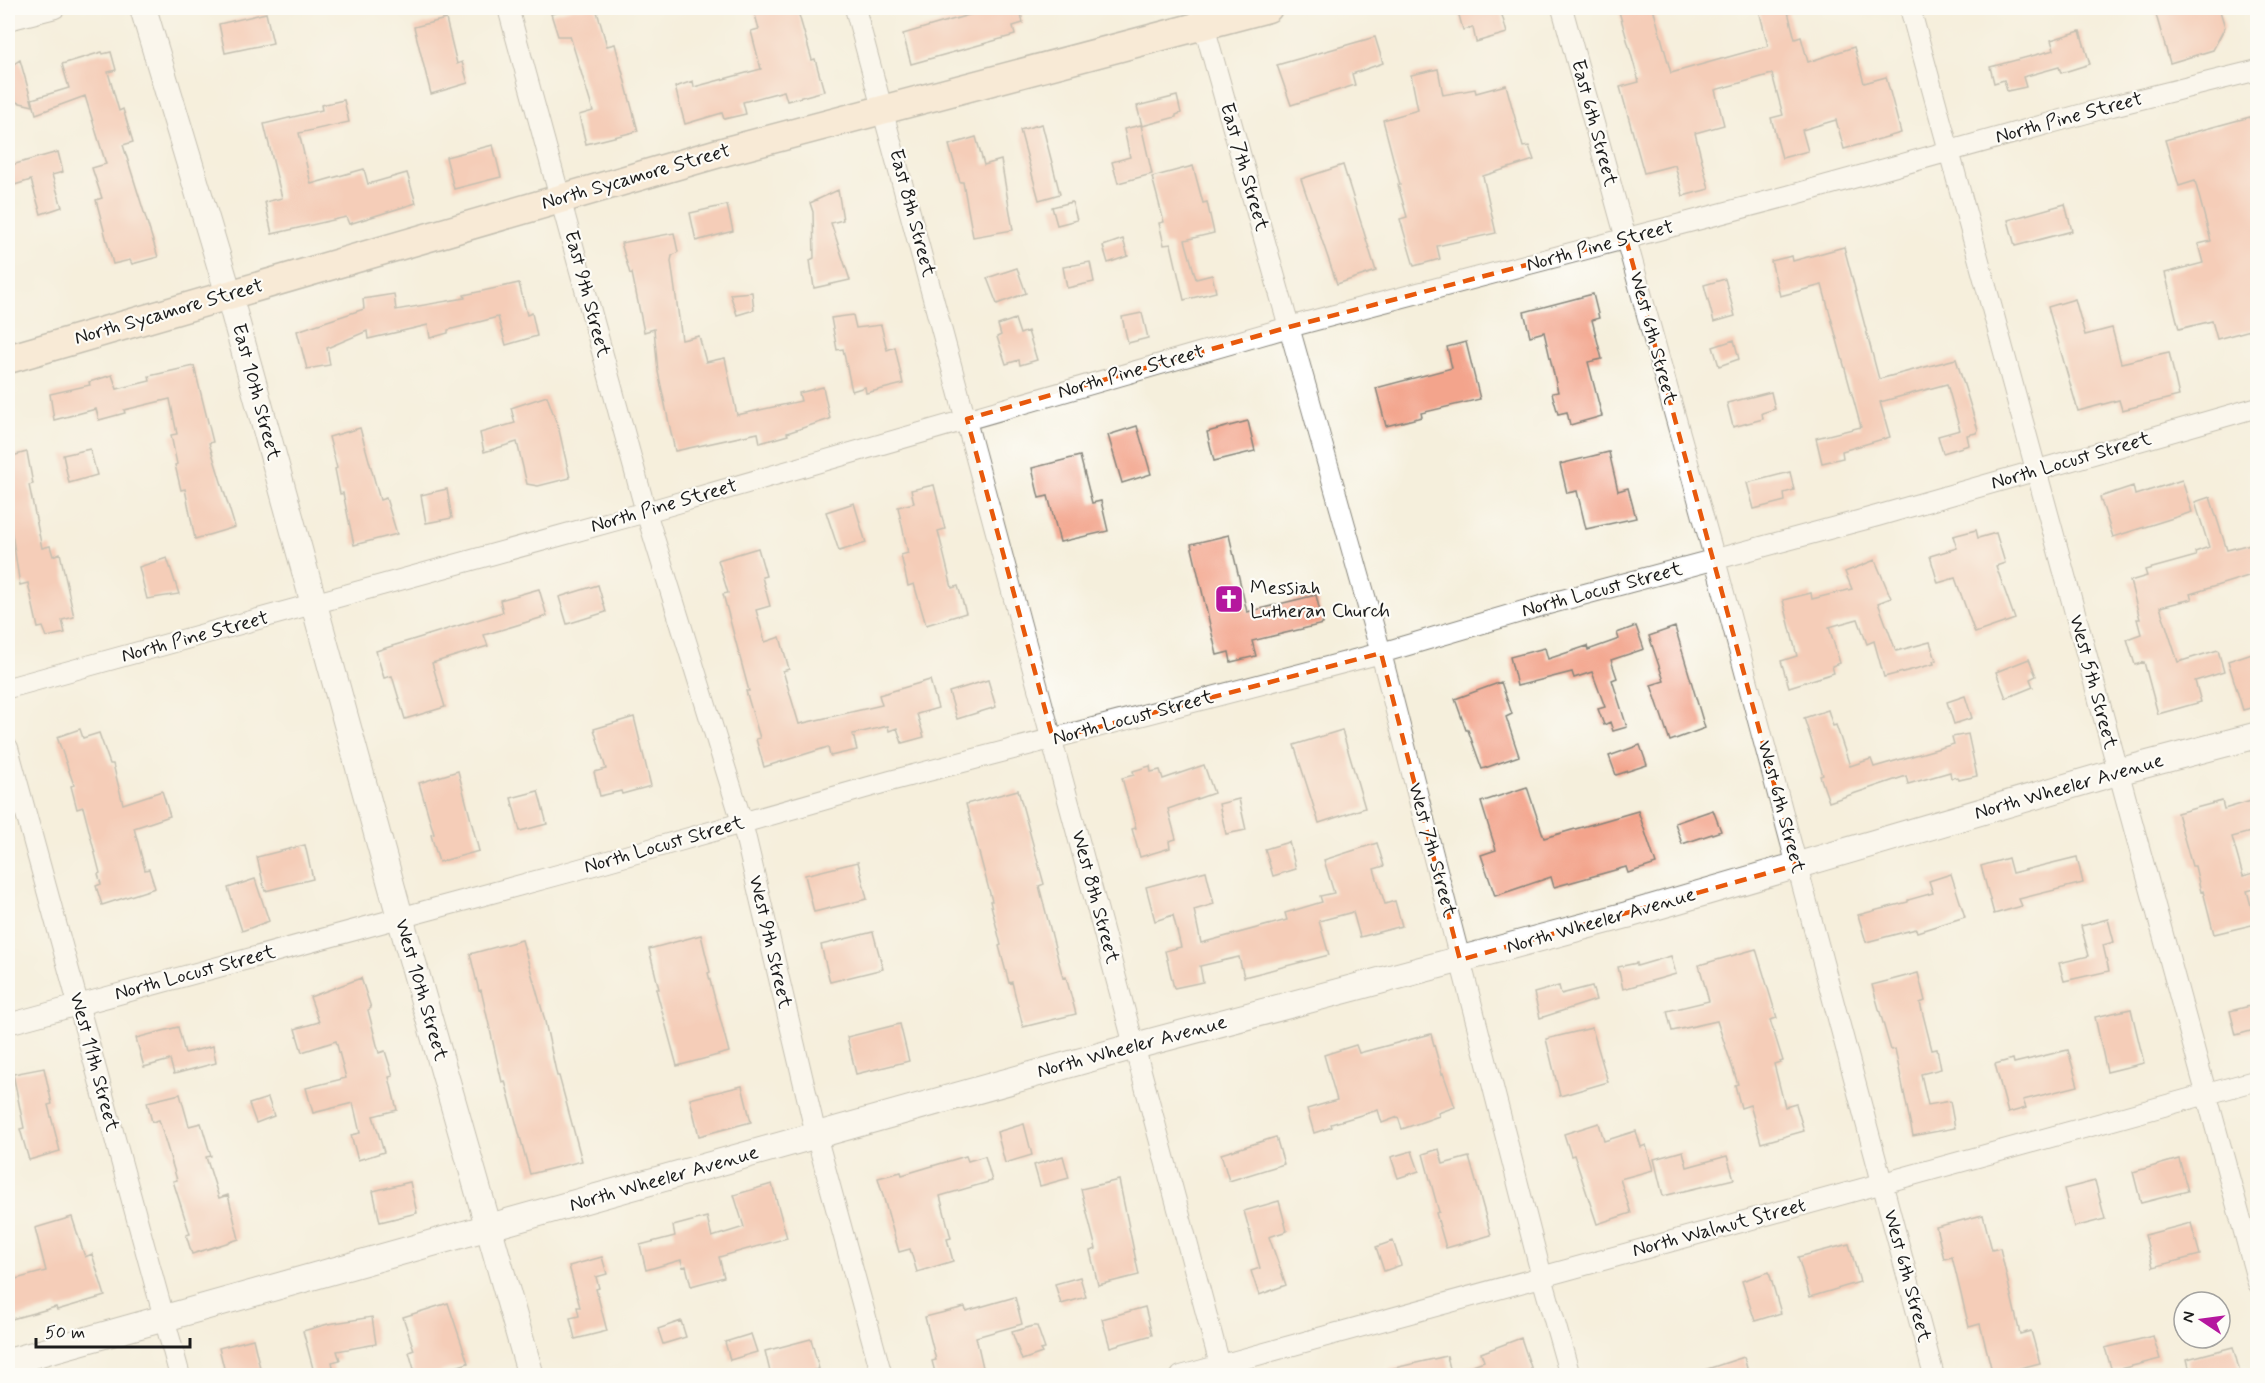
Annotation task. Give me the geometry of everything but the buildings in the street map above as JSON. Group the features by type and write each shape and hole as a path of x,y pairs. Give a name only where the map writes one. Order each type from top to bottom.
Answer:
{"main road":[{"name":"North Sycamore Street","path":"8,359 1202,16 1269,8"}],"street":[{"path":"8,21 55,8"},
{"name":"East 10th Street","path":"143,8 229,295 314,604"},
{"name":"East 9th Street","path":"508,8 646,512"},
{"name":"East 8th Street","path":"855,8 967,419"},
{"name":"East 6th Street","path":"1562,8 1626,239"},
{"name":"West 5th Street","path":"1910,8 2258,1283"},
{"name":"East 7th Street","path":"1202,16 1289,327"},
{"name":"North Pine Street","path":"8,688 646,512 1289,327 1788,196 2112,106 2258,70"},
{"name":"West 6th Street","path":"1626,239 1715,560 1934,1376"},
{"name":"West 7th Street","path":"1289,327 1381,653 1570,1376"},
{"name":"North Locust Street","path":"8,1024 569,872 742,822 1381,653 1544,605 2036,471 2258,406"},
{"name":"West 8th Street","path":"967,419 1222,1370"},
{"name":"West 9th Street","path":"646,512 742,822 816,1135 882,1376"},
{"name":"West 10th Street","path":"314,604 400,917 531,1376"},
{"name":"North Wheeler Avenue","path":"8,1362 1135,1046 1627,915 2117,772 2258,735"},
{"name":"West 11th Street","path":"8,748 180,1376"},
{"name":"North Walnut Street","path":"1181,1376 1222,1370 1542,1276 2258,1080"}],"highlighted area":[{"path":"1626,239 1796,865 1460,960 1381,653 1053,739 967,419 1289,327"}],"place":[{"name":"Messiah Lutheran Church","path":"1229,599"}]}
